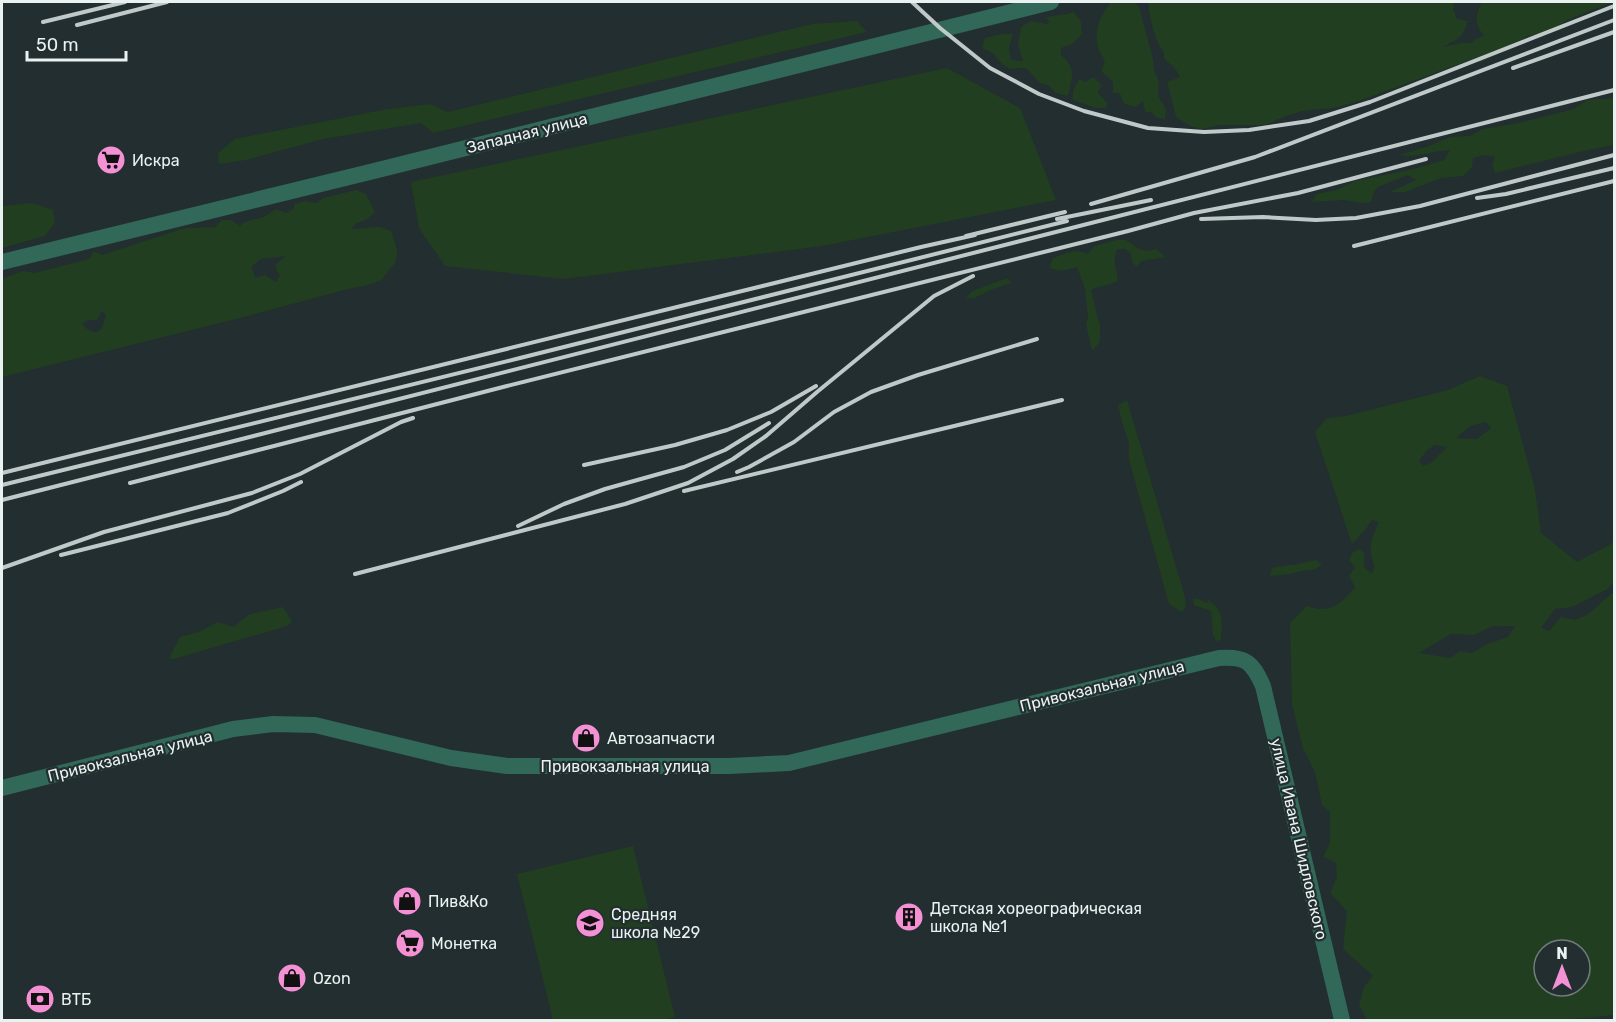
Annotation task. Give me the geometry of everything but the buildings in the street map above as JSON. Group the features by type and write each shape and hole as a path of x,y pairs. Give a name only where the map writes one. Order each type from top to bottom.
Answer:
{"street":[{"name":"Западная улица","path":"2,262 1051,2"},
{"name":"Привокзальная улица","path":"2,788 232,729 273,724 315,725 451,758 507,766 730,766 789,763 1219,658 1233,657 1248,662"},
{"name":"улица Ивана Шидловского","path":"1248,662 1256,670 1263,686 1342,1020"}],"green space":[{"path":"1111,2 1134,2 1139,6 1154,71 1159,81 1158,96 1166,109 1165,119 1157,118 1151,112 1145,112 1143,101 1135,107 1123,103 1120,93 1113,93 1113,82 1101,71 1105,61 1098,48 1097,29 1101,17"},
{"path":"1148,2 1454,2 1453,9 1457,19 1468,21 1461,36 1443,47 1471,43 1484,36 1476,21 1481,4 1479,2 1613,2 1567,20 1542,34 1526,36 1514,47 1479,63 1478,57 1356,102 1334,108 1302,111 1265,125 1219,125 1202,129 1190,126 1176,117 1167,82 1180,77 1164,58 1153,29"},
{"path":"1074,12 1081,22 1082,34 1072,44 1061,48 1061,55 1069,64 1072,74 1068,96 1056,93 1049,86 1040,83 1026,68 1009,69 993,53 982,48 985,38 1013,34 1009,48 1011,60 1023,61 1018,45 1021,27 1031,21 1047,24 1049,22 1046,17"},
{"path":"857,21 867,32 433,133 421,123 323,139 246,160 219,164 218,153 235,139 382,110 430,104 448,112 812,24"},
{"path":"947,68 1020,108 1056,200 822,246 564,279 445,266 419,228 411,182"},
{"path":"1093,77 1102,85 1098,92 1108,104 1106,108 1096,108 1073,100 1073,91 1079,79 1086,82"},
{"path":"1614,98 1614,145 1495,173 1492,165 1495,157 1485,155 1473,158 1472,167 1463,176 1441,178 1405,192 1390,192 1416,180 1408,175 1378,187 1371,202 1344,200 1312,202 1316,194 1337,190 1355,181 1410,170 1444,160 1450,150 1412,156 1399,155 1450,137 1470,136 1483,129 1574,109 1587,100"},
{"path":"356,190 366,194 375,212 366,220 355,224 352,229 380,227 391,231 397,256 382,280 2,377 2,279 23,271 35,273 89,259 94,251 102,255 185,228 215,227 222,220 231,220 240,226 244,222 264,217 276,209 286,213 293,209 295,204 305,201 317,203 323,198","holes":["286,256 276,264 276,270 280,275 276,282 265,275 255,278 252,266 261,259","102,311 106,315 102,328 96,333 82,324 88,320 97,320"]},
{"path":"32,203 53,210 55,222 45,236 2,248 2,206"},
{"path":"1116,240 1126,240 1146,251 1156,249 1166,257 1141,261 1137,267 1132,262 1131,254 1125,249 1117,249 1115,261 1118,281 1091,290 1100,326 1100,342 1092,351 1086,324 1088,317 1085,289 1077,267 1061,271 1049,268 1053,258 1075,251 1088,254 1094,246"},
{"path":"1008,278 1011,283 974,298 966,298 972,291"},
{"path":"1480,376 1507,386 1535,489 1541,533 1577,562 1611,544 1614,537 1614,581 1609,588 1572,607 1555,609 1541,628 1549,631 1561,617 1574,620 1587,615 1614,593 1614,1015 1562,1020 1367,1020 1359,1005 1364,987 1373,976 1343,949 1347,911 1330,893 1337,877 1336,863 1323,857 1330,843 1330,812 1322,805 1315,772 1303,748 1292,705 1290,623 1307,606 1329,608 1340,603 1350,593 1355,587 1349,576 1355,567 1349,560 1353,552 1360,549 1364,553 1364,567 1372,574 1374,565 1371,555 1372,538 1379,522 1372,520 1352,544 1315,432 1327,418 1346,416 1448,390","holes":["1486,422 1491,428 1477,439 1456,438 1470,426","1435,445 1447,447 1431,463 1423,466 1419,461 1427,450","1493,626 1515,626 1508,637 1487,644 1472,653 1460,651 1451,658 1419,653 1451,634 1474,635"]},
{"path":"1127,400 1185,597 1186,608 1181,612 1169,604 1129,460 1129,443 1118,405"},
{"path":"1316,560 1322,565 1313,570 1270,576 1272,568"},
{"path":"1193,599 1206,603 1209,600 1220,612 1221,639 1217,642 1213,635 1211,611 1194,605"},
{"path":"283,607 292,621 287,626 174,659 169,658 180,637 199,632 218,622 233,627 250,614"},
{"name":"Средняя школа №29","path":"633,846 675,1017 662,1020 553,1020 517,874"}],"railway":[{"path":"43,22 125,2"},
{"path":"77,25 167,2"},
{"path":"912,2 990,68 1039,94 1084,111 1148,128 1204,132 1249,130 1309,121 1370,102 1614,6"},
{"path":"1091,204 1255,157 1614,20"},
{"path":"1513,68 1614,32"},
{"path":"2,500 1614,90"},
{"path":"1201,219 1356,218 1420,206 1614,155"},
{"path":"130,483 1194,213 1298,193 1426,159"},
{"path":"1477,198 1506,194 1614,168"},
{"path":"1354,246 1614,181"},
{"path":"1057,219 1151,200"},
{"path":"966,236 1065,212"},
{"path":"2,485 1067,221"},
{"path":"2,473 975,235"},
{"path":"355,574 625,504 688,483 733,459 766,436 934,296 973,276"},
{"path":"737,472 794,442 834,412 871,392 918,375 1037,339"},
{"path":"584,465 675,445 727,430 771,412 816,386"},
{"path":"684,491 1062,400"},
{"path":"2,568 104,532 252,493 300,474 413,418"},
{"path":"518,526 564,504 605,489 684,467 725,450 769,423"},
{"path":"61,555 228,513 301,482"}],"place":[{"name":"Искра","path":"111,160"},
{"name":"Автозапчасти","path":"586,738"},
{"name":"Пив&Ко","path":"407,901"},
{"name":"Детская хореографическая школа №1","path":"909,917"},
{"name":"Средняя школа №29","path":"590,923"},
{"name":"Монетка","path":"410,943"},
{"name":"Ozon","path":"292,978"},
{"name":"ВТБ","path":"40,999"}]}
